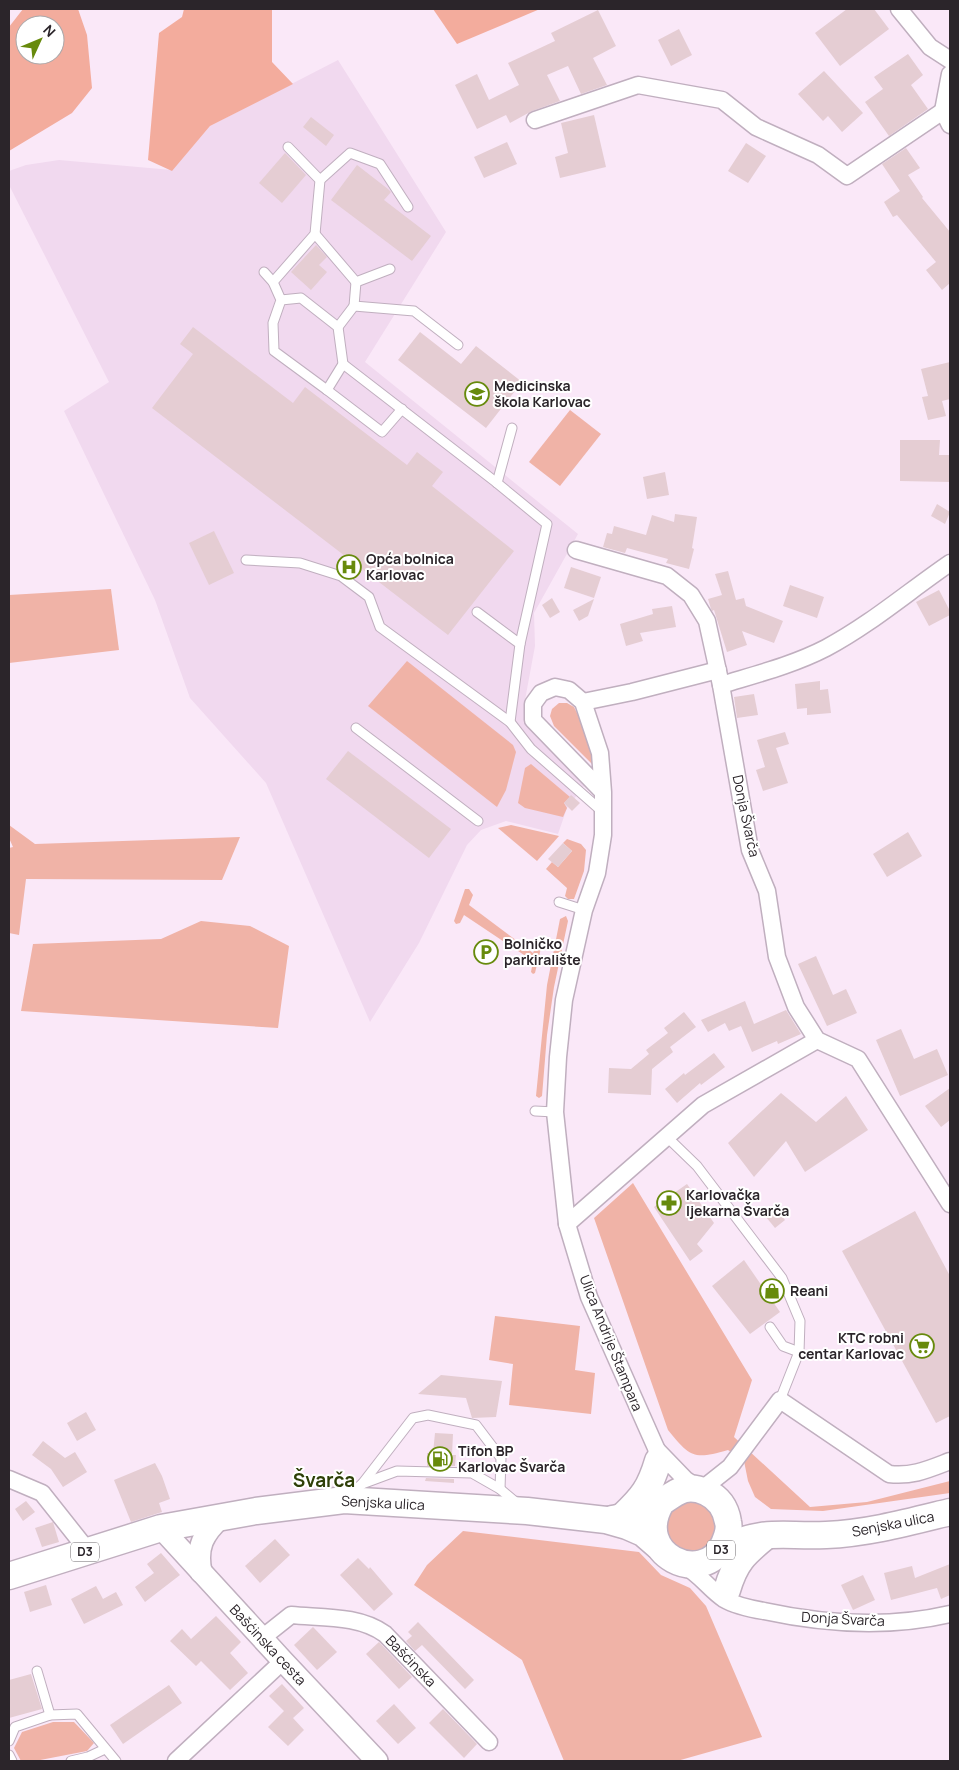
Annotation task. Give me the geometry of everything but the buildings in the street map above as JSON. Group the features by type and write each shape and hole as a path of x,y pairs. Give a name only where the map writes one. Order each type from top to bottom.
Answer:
{"main road":[{"path":"614,1519 646,1492 653,1478 657,1455"},
{"name":"D3","path":"661,1503 677,1491 689,1489 710,1496 726,1513 729,1525 722,1549 713,1558 701,1563 689,1564 667,1554"},
{"name":"Senjska ulica","path":"161,1528 353,1492 614,1519 648,1510 661,1503"},
{"name":"Senjska ulica","path":"710,1496 746,1523 772,1534"},
{"path":"661,1503 653,1522 654,1534 667,1554"},
{"name":"Senjska ulica","path":"722,1549 738,1541 755,1536 772,1534 825,1535 876,1530 950,1512"},
{"name":"Senjska ulica","path":"614,1519 643,1533 667,1554"},
{"name":"D3","path":"9,1576 161,1528"},
{"path":"732,1597 732,1573 742,1557 772,1534"}],"street":[{"path":"899,9 930,47 950,60"},
{"path":"535,120 638,85 722,100 756,127 818,155 847,176 947,118 950,74"},
{"name":"Donja Švarča","path":"576,550 667,576 692,594 707,621 720,677 750,850 767,891 777,957 796,1007 817,1040"},
{"path":"603,792 533,720 533,704 541,693 555,688 569,690 583,702 784,666 826,648 864,625 950,563"},
{"name":"Ulica Andrije Štampara","path":"583,702 600,753 604,813 597,873 584,910 564,1000 555,1112 567,1224 589,1297 657,1455 662,1484 661,1503"},
{"path":"567,1224 703,1105 817,1040 858,1058 950,1204"},
{"path":"710,1496 730,1466 780,1400 890,1474 904,1476 920,1473 950,1461"},
{"name":"Ulica Andrije Štampara","path":"657,1455 686,1480 710,1496"},
{"path":"710,1496 730,1466"},
{"path":"9,1479 42,1493 88,1551"},
{"path":"201,1572 198,1557 202,1542 209,1529 221,1517"},
{"name":"Bašćinska cesta","path":"161,1528 283,1662 377,1761"},
{"path":"722,1549 719,1565 722,1580 732,1597"},
{"name":"Donja Švarča","path":"667,1554 695,1572 725,1599 732,1597 747,1608 784,1616 871,1623 927,1619 950,1614"},
{"name":"Bašćinska","path":"262,1638 291,1615 345,1619 375,1626 385,1634 489,1742"},
{"path":"176,1761 283,1662"}],"lane":[{"path":"288,147 320,180"},
{"path":"273,282 315,234 320,180 350,153 380,164 408,207"},
{"path":"315,234 356,282 354,306 338,327 342,364 327,390"},
{"path":"356,282 390,269"},
{"path":"264,272 273,282 281,300 273,323 274,351 382,432 402,409"},
{"path":"281,300 300,298 338,327"},
{"path":"354,306 414,311 458,345"},
{"path":"342,364 497,483 547,524 520,644 510,722"},
{"path":"497,483 512,428"},
{"path":"246,560 300,563 341,576 369,597 380,627 510,722 532,749 604,813"},
{"path":"477,612 520,644"},
{"path":"356,728 478,821"},
{"path":"559,902 584,910"},
{"path":"535,1111 555,1112"},
{"path":"667,1137 697,1166 782,1278 800,1321 799,1352 780,1400"},
{"path":"770,1328 783,1346 799,1352"},
{"path":"353,1492 413,1418 428,1415 476,1426 501,1458 500,1489"},
{"path":"353,1492 397,1471 472,1473 500,1489 527,1511"},
{"path":"38,1671 50,1715"},
{"path":"9,1741 15,1727 50,1715 77,1714 116,1761"},
{"path":"71,1761 88,1759 105,1749"},
{"path":"9,1755 12,1761"}],"shaded area":[{"path":"23,9 78,9 87,35 92,88 72,113 9,151 9,27 15,19 15,65 65,65 65,15 18,15"},
{"path":"184,9 272,9 272,62 293,84 210,126 172,171 148,160 159,33 182,17"},
{"path":"433,9 540,9 457,44"},
{"name":"Opća bolnica Karlovac","path":"338,60 446,232 365,362 578,534 534,613 535,646 525,700 527,720 588,781 567,808 558,834 506,821 481,830 467,845 419,943 370,1022 266,783 190,698 155,600 64,411 109,382 9,185 9,171 26,165 59,160 172,170 210,126"},
{"path":"570,410 601,434 560,486 529,462"},
{"path":"111,589 119,650 9,663 9,595"},
{"path":"407,661 513,745 516,752 506,790 497,807 368,706"},
{"path":"559,703 567,703 574,707 591,742 594,766 554,726 550,716 552,709"},
{"path":"531,764 570,797 564,803 567,808 563,817 525,808 518,803 525,768"},
{"path":"9,825 35,844 240,837 222,880 26,879 19,935 9,933 9,848 13,847 9,838"},
{"path":"511,825 559,836 537,861 498,828"},
{"path":"567,839 581,844 586,850 584,871 574,899 568,899 565,896 567,888 546,869 552,862 558,867 572,851 563,843"},
{"path":"465,889 469,889 473,895 469,905 533,953 537,944 539,944 541,948 535,973 531,972 533,961 464,915 460,923 456,924 454,921"},
{"path":"566,916 568,921 554,987 547,1035 542,1096 539,1098 536,1096 547,985 560,919"},
{"path":"201,921 250,926 289,946 278,1028 21,1011 33,944 161,939"},
{"path":"633,1183 752,1380 734,1437 810,1507 867,1502 950,1481 950,1493 823,1511 771,1509 755,1497 748,1481 744,1461 728,1450 707,1455 693,1454 687,1451 668,1430 594,1218"},
{"path":"495,1316 580,1326 575,1370 595,1373 591,1414 509,1405 513,1364 489,1360"},
{"path":"693,1497 716,1511 717,1540 693,1555 667,1543 663,1516"},
{"path":"463,1531 639,1552 661,1575 690,1588 706,1606 762,1737 677,1761 564,1761 522,1660 414,1585 427,1565"},
{"path":"53,1722 74,1722 94,1743 87,1751 35,1761 21,1761 14,1748 22,1732"}],"place":[{"name":"Medicinska škola Karlovac","path":"477,394"},
{"name":"Opća bolnica Karlovac","path":"349,567"},
{"name":"Bolničko parkiralište","path":"486,952"},
{"name":"Karlovačka ljekarna Švarča","path":"669,1203"},
{"name":"Reani","path":"772,1291"},
{"name":"KTC robni centar Karlovac","path":"922,1346"},
{"name":"Tifon BP Karlovac Švarča","path":"440,1459"}],"district":[{"name":"Švarča","path":"324,1480"}]}
